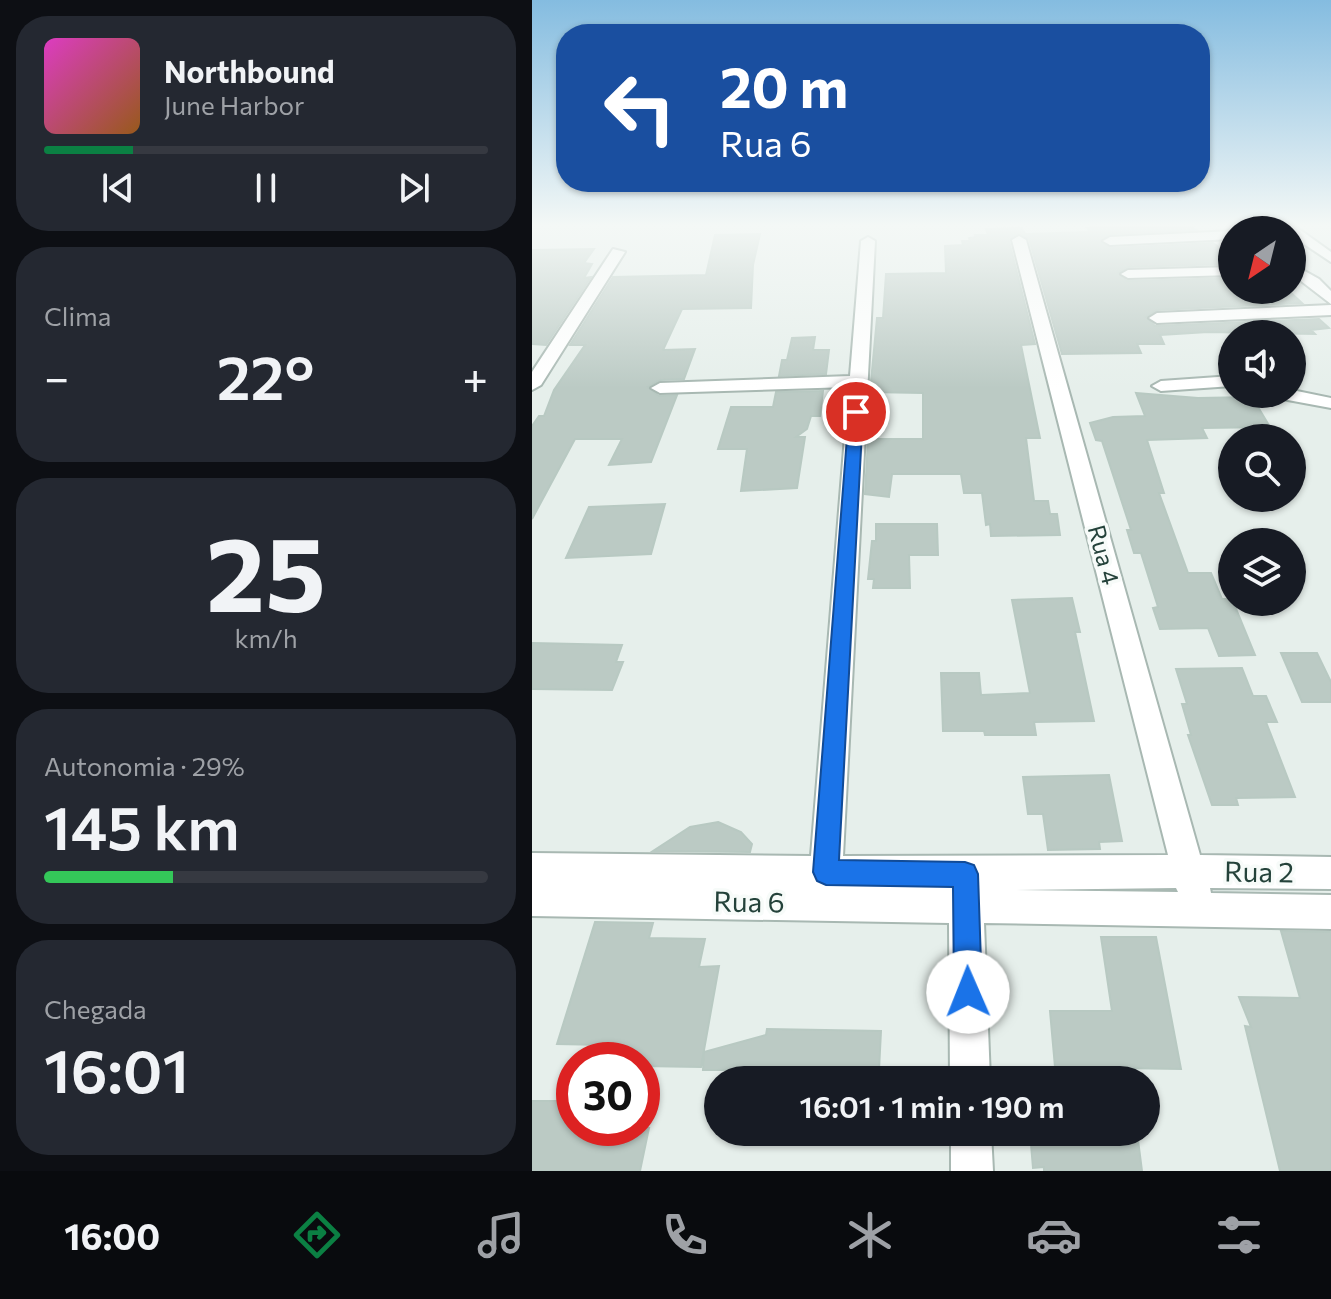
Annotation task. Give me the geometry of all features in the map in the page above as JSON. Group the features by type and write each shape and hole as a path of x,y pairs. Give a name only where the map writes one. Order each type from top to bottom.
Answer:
{"street":[{"path":"532,385 601,279"},
{"path":"825,888 865,279"},
{"name":"Rua 4","path":"1029,279 1199,910"},
{"path":"1308,279 1331,299"},
{"path":"1157,318 1331,310"},
{"path":"660,388 858,381"},
{"path":"1161,386 1218,382"},
{"path":"1306,398 1331,403"},
{"name":"Rua 6","path":"532,869 825,888"},
{"name":"Rua 2","path":"1188,871 1331,873"},
{"path":"1065,890 1188,871"},
{"name":"Rua 6","path":"532,899 825,888 966,889"},
{"path":"970,1066 966,889 1065,890 1199,910"},
{"name":"Rua 2","path":"1199,910 1331,912"},
{"path":"971,1146 972,1171"}],"building":[{"path":"532,279 590,279 546,345 532,344"},
{"path":"612,279 752,279 751,308 682,309 663,350 695,349 684,379 660,380 648,387 659,396 677,395 651,462 609,465 622,439 575,439 532,519 532,426 539,416 544,416 554,390 585,345 570,345"},
{"path":"886,279 1019,279 1035,344 1021,345 1040,438 1026,438 1034,501 1048,501 1050,514 1057,514 1060,535 991,536 990,524 986,525 982,493 964,493 961,474 892,474 889,497 865,494 868,439 923,439 923,393 870,392 877,318 883,318"},
{"path":"1040,279 1218,279 1218,304 1281,304 1157,310 1146,317 1155,326 1218,323 1218,332 1160,335 1164,344 1137,344 1141,353 1062,354"},
{"path":"1319,319 1329,328 1311,330 1315,334 1306,334 1306,320 1296,320"},
{"path":"815,337 813,350 829,350 826,374 779,376 792,338"},
{"path":"823,391 820,416 811,416 807,429 796,437 805,437 797,488 741,491 747,449 718,449 731,407 773,407 776,392"},
{"path":"1136,393 1218,398 1218,408 1259,408 1268,424 1218,424 1218,428 1202,428 1207,438 1147,440 1164,493 1159,493 1188,573 1211,573 1218,590 1218,616 1239,616 1255,655 1219,656 1208,628 1160,629 1153,608 1158,607 1141,553 1134,553 1127,530 1131,530 1102,441 1096,440 1090,423 1113,417 1145,416"},
{"path":"665,504 651,554 566,558 589,507"},
{"path":"876,524 937,524 938,555 909,555 910,588 873,588 874,579 868,579 872,541 876,541"},
{"path":"1072,598 1080,632 1075,632 1094,721 1034,722 1036,735 943,731 941,673 979,673 981,695 1030,693 1012,600"},
{"path":"532,643 622,645 616,662 623,662 612,690 532,689"},
{"path":"1281,653 1317,653 1331,682 1331,702 1302,702"},
{"path":"1242,668 1253,696 1266,696 1277,722 1266,722 1295,797 1236,798 1238,805 1212,805 1188,735 1191,735 1182,704 1187,704 1176,669"},
{"path":"1109,775 1122,841 1099,842 1100,849 1048,850 1043,814 1028,814 1023,777"},
{"path":"718,822 741,832 752,844 750,852 653,851 690,827"},
{"path":"595,922 653,923 649,938 705,939 699,967 719,966 701,1067 660,1066 660,1042 558,1042"},
{"path":"1281,931 1331,932 1331,1171 1280,1171 1245,1026 1251,1027 1239,997 1300,998"},
{"path":"1101,937 1156,937 1181,1069 1160,1069 1160,1066 1055,1066 1050,1011 1112,1011"},
{"path":"767,1029 881,1031 879,1066 704,1066 703,1070 704,1052 766,1035"},
{"path":"532,1101 556,1101 556,1146 645,1146 640,1171 532,1171"},
{"path":"1031,1146 1139,1146 1142,1171 1044,1171 1044,1167 1033,1168"}],"route":[{"path":"856,412 826,872 965,874 968,992"}]}
